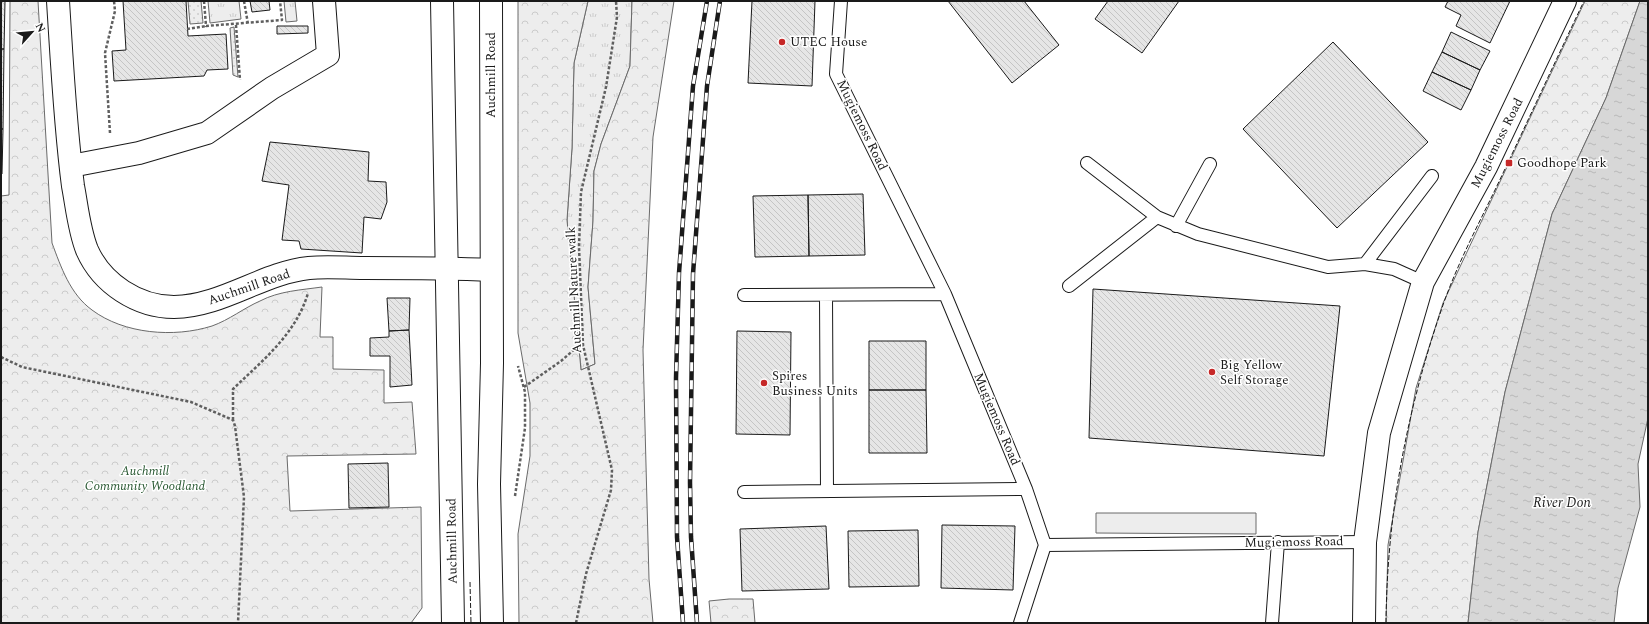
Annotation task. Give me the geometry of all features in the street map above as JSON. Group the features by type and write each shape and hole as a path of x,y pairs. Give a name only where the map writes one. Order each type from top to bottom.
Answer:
{"street":[{"name":"Auchmill Road","path":"58,1 71,166 80,226 88,251 101,270 121,292 148,304 173,307 197,305 221,298 285,273 315,268 448,268 491,270"},
{"path":"71,166 139,153 207,133 272,88 328,55 324,1"},
{"name":"Auchmill Road","path":"442,1 454,623"},
{"name":"Auchmill Road","path":"491,1 492,363 489,484 492,623"},
{"name":"Mugiemoss Road","path":"1364,623 1365,542 1379,433 1423,282 1486,167 1566,1"}],"lane":[{"name":"Mugiemoss Road","path":"841,1 836,74 945,294 1026,489 1045,545 1365,542"},
{"path":"1087,163 1157,217 1198,234 1328,267 1365,264 1394,269 1423,282"},
{"path":"1176,226 1210,164"},
{"path":"1365,264 1432,176"},
{"path":"1069,286 1157,217"},
{"path":"744,295 945,294"},
{"path":"826,295 827,491"},
{"path":"744,492 1026,489"},
{"path":"1272,623 1278,542"},
{"path":"1020,623 1045,545"}],"path":[{"path":"111,158 105,53 115,11 114,1"},
{"path":"204,1 206,26"},
{"path":"244,1 248,24"},
{"path":"187,29 282,20 280,1"},
{"name":"Auchmill Nature walk","path":"576,623 586,574 611,490 612,470 583,345 579,247 582,192 606,87 617,17 616,1"},
{"path":"236,25 242,109"},
{"path":"238,623 244,497 233,420 233,389 283,341 304,305 315,268"},
{"path":"524,387 561,361 576,348 583,345"},
{"path":"1,357 22,366 191,402 233,420"}],"green space":[{"name":"Auchmill Community Woodland","path":"10,1 38,1 52,243 67,280 84,304 105,318 134,329 166,333 182,332 212,326 275,295 290,291 322,287 320,337 333,337 333,369 384,370 384,403 412,402 416,454 287,456 290,511 421,507 422,608 411,623 1,623 1,196 9,195"},
{"path":"188,1 201,1 203,23 190,24"},
{"path":"208,1 239,1 241,19 210,23"},
{"path":"284,1 295,1 297,21 286,22"},
{"path":"518,1 588,1 574,63 572,148 567,220 581,370 595,364 588,287 593,221 594,171 601,144 630,66 632,1 674,1 653,137 643,350 649,579 653,623 519,623 518,534 530,456 530,403 518,333"},
{"path":"588,1 632,1 630,66 601,144 594,171 593,221 588,287 595,364 581,370 567,220 572,148 574,63"},
{"path":"1585,1 1640,1 1606,98 1552,214 1505,392 1478,532 1468,623 1386,623 1388,545 1416,388 1443,303"},
{"path":"234,27 238,77 233,75 230,28"},
{"path":"753,599 755,623 711,623 709,601"}],"shaded area":[{"path":"1096,513 1256,513 1256,534 1096,533"}],"water":[{"name":"River Don","path":"1640,1 1648,1 1648,418 1638,464 1640,507 1618,588 1614,623 1468,623 1478,532 1505,392 1552,214 1606,98"}],"building":[{"path":"1,1 5,1 4,49 1,49"},
{"path":"123,1 186,1 188,36 226,34 228,69 207,70 204,76 114,81 112,51 126,50"},
{"path":"250,1 269,1 270,10 252,12"},
{"name":"UTEC House","path":"752,1 815,1 812,86 748,83"},
{"path":"948,1 1024,1 1059,45 1012,83"},
{"path":"1108,1 1179,1 1142,53 1095,19"},
{"path":"1448,1 1510,1 1490,43 1456,26 1461,15 1445,7"},
{"path":"277,26 308,26 308,33 277,34"},
{"path":"1451,32 1490,51 1480,70 1442,52"},
{"path":"1333,42 1428,142 1337,228 1243,129"},
{"path":"1,49 4,49 3,129 1,129"},
{"path":"1442,52 1480,70 1471,90 1432,72"},
{"path":"1432,72 1471,90 1461,110 1423,91"},
{"path":"1,129 3,129 2,174 1,174"},
{"path":"270,142 369,152 368,181 386,182 387,202 381,219 364,217 362,253 301,249 299,241 282,240 289,185 262,181"},
{"path":"863,194 865,255 809,256 808,195"},
{"path":"808,195 809,256 755,257 753,196"},
{"name":"Big Yellow Self Storage","path":"1093,289 1340,306 1324,456 1089,438"},
{"path":"387,298 410,298 409,330 389,331"},
{"path":"409,330 412,385 390,387 390,356 370,356 370,338 389,337 389,331"},
{"name":"Spires Business Units","path":"737,331 791,332 790,435 736,434"},
{"name":"Spires Business Units","path":"869,341 926,341 926,390 869,390"},
{"name":"Spires Business Units","path":"869,390 926,390 927,453 869,453"},
{"path":"388,463 389,507 349,508 348,464"},
{"path":"942,525 1015,526 1013,590 941,588"},
{"path":"826,526 829,589 742,591 740,529"},
{"path":"918,530 919,586 849,587 848,531"}],"railway":[{"path":"683,623 677,537 676,378 679,273 693,86 707,1"},
{"path":"697,623 691,537 690,482 693,274 707,86 720,1"}],"fence":[{"path":"1386,623 1390,542 1401,462 1409,422 1430,344 1443,305 1461,261 1584,1"},
{"path":"470,582 471,623"}],"place":[{"name":"UTEC House","path":"782,42"},
{"name":"Goodhope Park","path":"1509,163"},
{"name":"Big Yellow Self Storage","path":"1212,372"},
{"name":"Spires Business Units","path":"764,383"}]}
